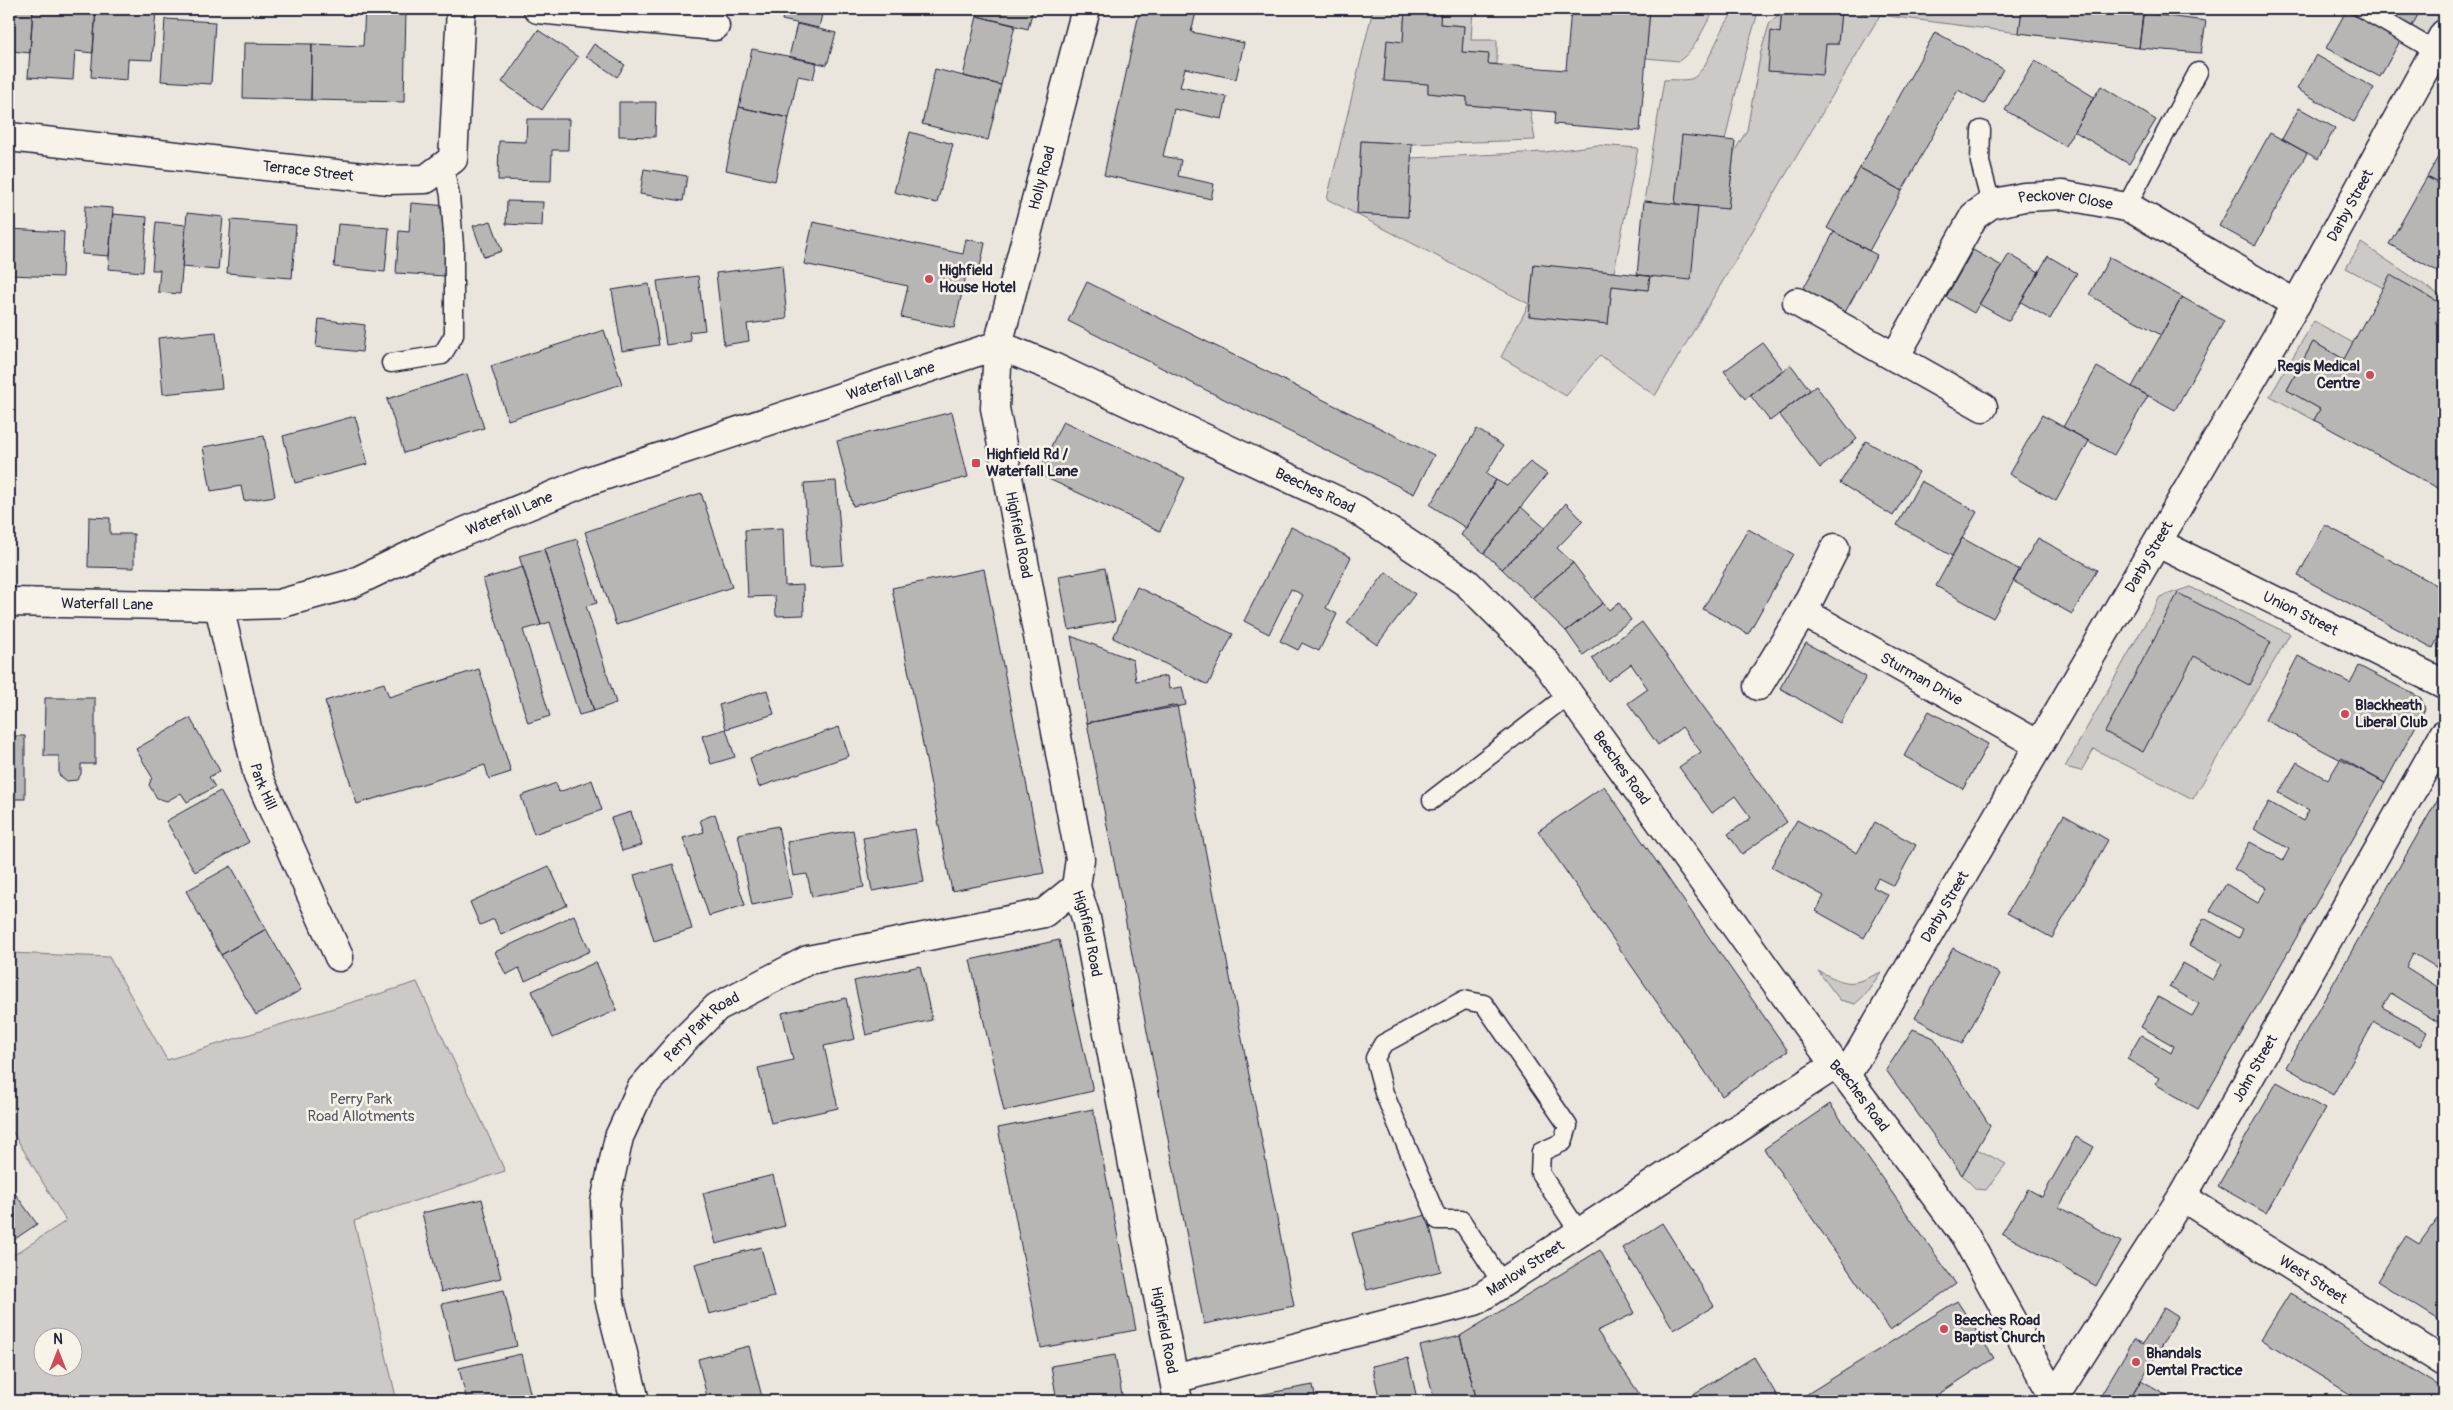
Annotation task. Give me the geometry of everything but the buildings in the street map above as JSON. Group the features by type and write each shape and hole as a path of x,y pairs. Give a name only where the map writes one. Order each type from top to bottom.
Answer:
{"street":[{"path":"444,166 453,159 461,9"},
{"path":"538,9 715,26"},
{"name":"Holly Road","path":"998,345 1086,9"},
{"name":"Darby Street","path":"1841,1070 2039,745 2158,543 2296,304 2439,43"},
{"name":"Terrace Street","path":"9,137 389,180 426,179 444,166"},
{"name":"Peckover Close","path":"1895,357 1974,216 1991,204 2024,197 2063,195 2134,210 2296,304"},
{"path":"1797,302 1983,407"},
{"name":"Waterfall Lane","path":"9,602 220,606 279,604 351,584 432,545 588,481 998,345"},
{"name":"Beeches Road","path":"998,345 1053,367 1357,510 1467,583 1545,662 1841,1070 1965,1236 2056,1399"},
{"name":"Highfield Road","path":"998,345 995,408 1080,859 1076,887 1086,918 1176,1390"},
{"name":"Union Street","path":"2158,543 2444,684"},
{"path":"1758,686 1803,612 1835,548"},
{"name":"Park Hill","path":"220,606 258,776 338,957"},
{"name":"Sturman Drive","path":"1803,612 2039,745"},
{"name":"John Street","path":"2056,1399 2182,1197 2444,734"},
{"name":"Perry Park Road","path":"635,1401 608,1298 605,1202 619,1137 641,1089 683,1041 717,1008 808,960 1044,913 1076,887"},
{"name":"Marlow Street","path":"1176,1390 1474,1300 1579,1232 1841,1070"},
{"name":"West Street","path":"2182,1197 2444,1362"}],"lane":[{"path":"2363,9 2439,43"},
{"path":"2126,207 2198,72"},
{"path":"1981,130 1980,162 1991,204"},
{"path":"391,363 442,355 454,335 454,246 450,196 444,166"},
{"path":"1432,800 1568,695"},
{"path":"1502,1283 1461,1220 1438,1220 1384,1093 1375,1058 1383,1044 1464,1000 1484,1004 1568,1126 1563,1142 1541,1152 1540,1173 1579,1232"}],"shaded area":[{"path":"2340,9 2444,9 2444,34 2411,45"}],"green space":[{"path":"1373,9 1405,9 1403,42 1387,41 1384,80 1428,84 1428,93 1467,97 1467,105 1530,110 1535,140 1412,144 1361,141 1357,214 1408,217 1411,158 1545,152 1598,145 1638,148 1614,272 1534,265 1529,316 1608,324 1612,286 1648,290 1650,276 1698,206 1728,209 1734,152 1747,130 1761,51 1770,22 1781,13 1780,33 1768,71 1823,75 1826,44 1838,44 1841,11 1867,12 1867,9 2022,9 2019,33 1880,15 1655,396 1600,355 1566,396 1501,357 1529,304 1327,199"},
{"path":"1441,9 1473,9 1471,40 1497,40 1497,64 1488,64 1488,54 1462,52 1464,26 1440,24"},
{"path":"1650,9 1716,9 1696,43 1686,56 1679,61 1646,58"},
{"path":"1737,9 1759,9 1741,70 1725,140 1682,136 1675,204 1644,201 1664,80 1688,80 1697,75 1703,68 1731,16"},
{"path":"2361,243 2444,298 2444,305 2390,276 2383,288 2346,268"},
{"path":"2314,321 2353,343 2344,359 2313,342 2287,390 2320,409 2314,420 2270,396"},
{"path":"2190,587 2290,634 2193,799 2094,749 2081,771 2065,767 2160,597"},
{"name":"Perry Park Road Allotments","path":"9,953 109,957 167,1060 417,982 505,1171 354,1221 397,1401 9,1401 9,1258 66,1221 9,1126"},
{"path":"1818,971 1836,979 1849,982 1862,980 1881,972 1866,994 1855,1004 1840,1000"},
{"path":"1977,1149 2006,1164 1986,1190 1976,1189 1962,1175"}],"place":[{"name":"Highfield House Hotel","path":"929,279"},
{"name":"Regis Medical Centre","path":"2370,375"},
{"name":"Highfield Rd / Waterfall Lane","path":"976,463"},
{"name":"Blackheath Liberal Club","path":"2345,714"},
{"name":"Beeches Road Baptist Church","path":"1944,1329"},
{"name":"Bhandals Dental Practice","path":"2136,1362"}]}
